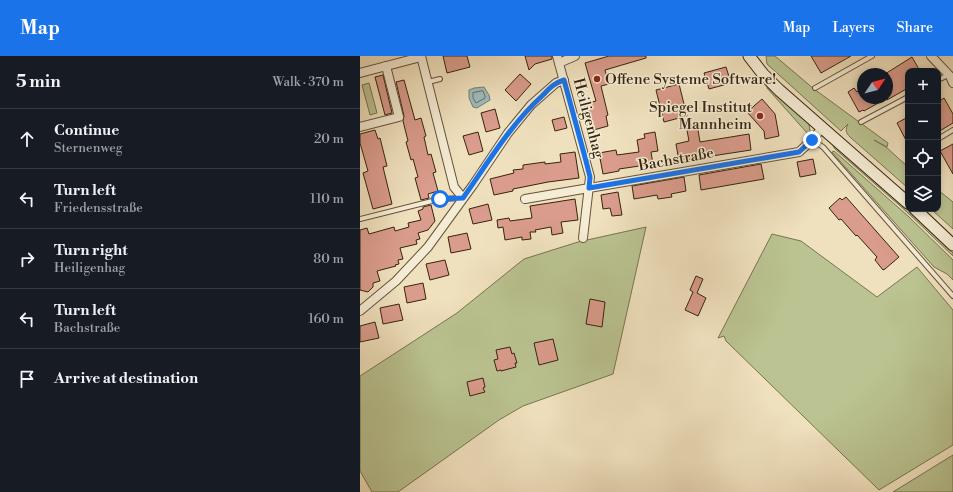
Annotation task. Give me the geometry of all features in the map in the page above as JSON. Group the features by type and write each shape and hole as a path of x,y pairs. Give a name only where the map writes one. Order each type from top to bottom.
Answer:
{"main road":[{"path":"749,56 762,74 905,200"},
{"path":"918,212 953,245"}],"street":[{"path":"360,127 399,116 389,66 390,56"},
{"path":"558,59 575,56"},
{"path":"931,56 951,77"},
{"path":"360,73 421,57 454,187 463,198"},
{"name":"Heiligenhag","path":"558,59 590,177 583,238"},
{"path":"360,310 396,281 428,247 508,133 531,106 556,83 564,80"},
{"name":"Bachstraße","path":"525,200 799,152 822,128"}],"lane":[{"path":"816,88 872,56"},
{"path":"941,79 951,77"},
{"path":"428,82 440,79"},
{"path":"862,122 905,99"},
{"path":"941,137 953,130"},
{"path":"812,140 823,148 953,296"},
{"path":"360,219 440,199 463,198"}],"green space":[{"path":"766,56 775,56 814,89 888,143 887,147 874,140 886,147 905,164 905,185 850,137 846,131 848,124 841,131 767,64"},
{"path":"369,83 377,113 370,115 362,85"},
{"path":"768,86 809,124 810,131 808,134 767,88"},
{"path":"832,144 894,197 905,207 905,210 835,149"},
{"path":"834,151 908,216 953,260 953,280 947,274 934,267 832,152"},
{"path":"941,192 953,202 953,229 934,212 941,212"},
{"path":"907,212 910,212 953,253 953,256"},
{"path":"646,227 613,374 523,406 499,420 398,492 372,492 360,471 360,376 457,313 524,259 578,242"},
{"path":"772,234 801,241 877,297 917,267 953,310 953,445 879,490 726,341 724,336 718,338"},
{"path":"953,455 953,492 893,492"}],"water":[{"path":"484,87 490,100 477,108 473,107 469,98 469,90"}],"building":[{"path":"443,56 467,56 470,67 447,73"},
{"path":"525,56 552,56 552,59 535,64 529,70"},
{"path":"609,56 646,56 646,58 605,70 609,84 601,86 608,115 606,116 608,126 590,131 584,104 596,101 585,63"},
{"path":"811,56 851,56 821,73"},
{"path":"912,57 918,68 905,68 905,90 893,97 893,69"},
{"path":"726,67 731,83 709,89 704,73"},
{"path":"520,74 531,84 516,101 505,90"},
{"path":"383,75 392,113 385,115 375,77"},
{"path":"404,80 415,120 421,118 426,136 424,137 428,155 431,154 436,172 433,173 438,191 428,194 429,198 421,200 415,178 418,177 406,142 408,141 403,121 404,116 396,82"},
{"path":"679,84 687,116 664,122 656,90"},
{"path":"854,88 857,92 857,104 876,104 859,112 848,92"},
{"path":"944,98 953,114 953,123 941,130 941,104 941,100"},
{"name":"Spiegel Institut Mannheim","path":"762,99 775,114 779,136 765,139 764,131 747,112"},
{"path":"495,109 500,128 486,132 481,113"},
{"path":"564,117 567,128 555,131 552,120"},
{"path":"905,119 905,138 897,123"},
{"path":"697,124 700,142 749,134 751,150 679,161 676,144 689,141 686,125"},
{"path":"375,130 378,139 380,138 387,166 383,167 392,204 373,209 363,173 368,171 360,143 360,134"},
{"path":"478,132 483,151 469,155 463,136"},
{"path":"655,132 658,151 651,152 653,164 619,169 619,171 603,174 599,153 616,150 617,155 639,152 637,140 645,138 644,134"},
{"path":"953,144 953,174 941,153 941,150"},
{"path":"575,152 579,178 513,189 513,191 494,195 490,179 514,173 513,170 523,169 523,165 545,162 545,164 561,162 560,154"},
{"path":"813,159 816,174 800,177 797,162"},
{"path":"761,164 764,179 701,190 699,175"},
{"path":"684,177 686,191 671,194 672,197 658,199 657,195 634,199 632,186"},
{"path":"618,192 622,215 612,216 610,208 603,209 601,195"},
{"path":"846,197 899,257 885,269 883,270 875,260 877,257 857,235 856,236 841,219 839,220 829,208 840,198 842,200"},
{"path":"575,199 578,220 561,222 563,233 552,235 551,227 535,230 536,232 530,232 531,239 522,240 522,237 505,240 503,227 498,228 497,220 509,218 510,221 532,218 530,206"},
{"path":"488,204 492,220 473,224 469,209"},
{"path":"431,205 435,221 428,230 418,233 420,239 416,240 417,244 400,248 403,259 398,260 399,264 377,271 380,281 373,283 373,287 368,292 360,290 360,230 367,228 369,234 394,227 395,231 409,227 408,223 421,220 418,211 423,209 423,207"},
{"path":"467,233 471,249 451,253 448,237"},
{"path":"445,260 449,275 430,280 426,264"},
{"path":"696,276 703,279 697,293 706,298 698,316 685,310 693,292 690,290"},
{"path":"423,283 426,299 407,303 404,287"},
{"path":"590,299 605,302 602,327 586,324"},
{"path":"399,304 403,320 383,324 380,308"},
{"path":"375,322 379,338 360,342 360,326"},
{"path":"553,339 558,360 539,365 534,343"},
{"path":"510,347 512,354 514,353 517,363 515,363 516,367 497,371 494,360 498,359 496,350"},
{"path":"483,378 485,387 483,388 485,392 470,396 467,382"}],"place":[{"name":"Offene Systeme Software!","path":"597,79"},
{"name":"Spiegel Institut Mannheim","path":"760,116"}],"route":[{"path":"440,199 463,198 508,133 531,106 556,83 564,80 590,177 589,188 799,152 812,140"}]}
